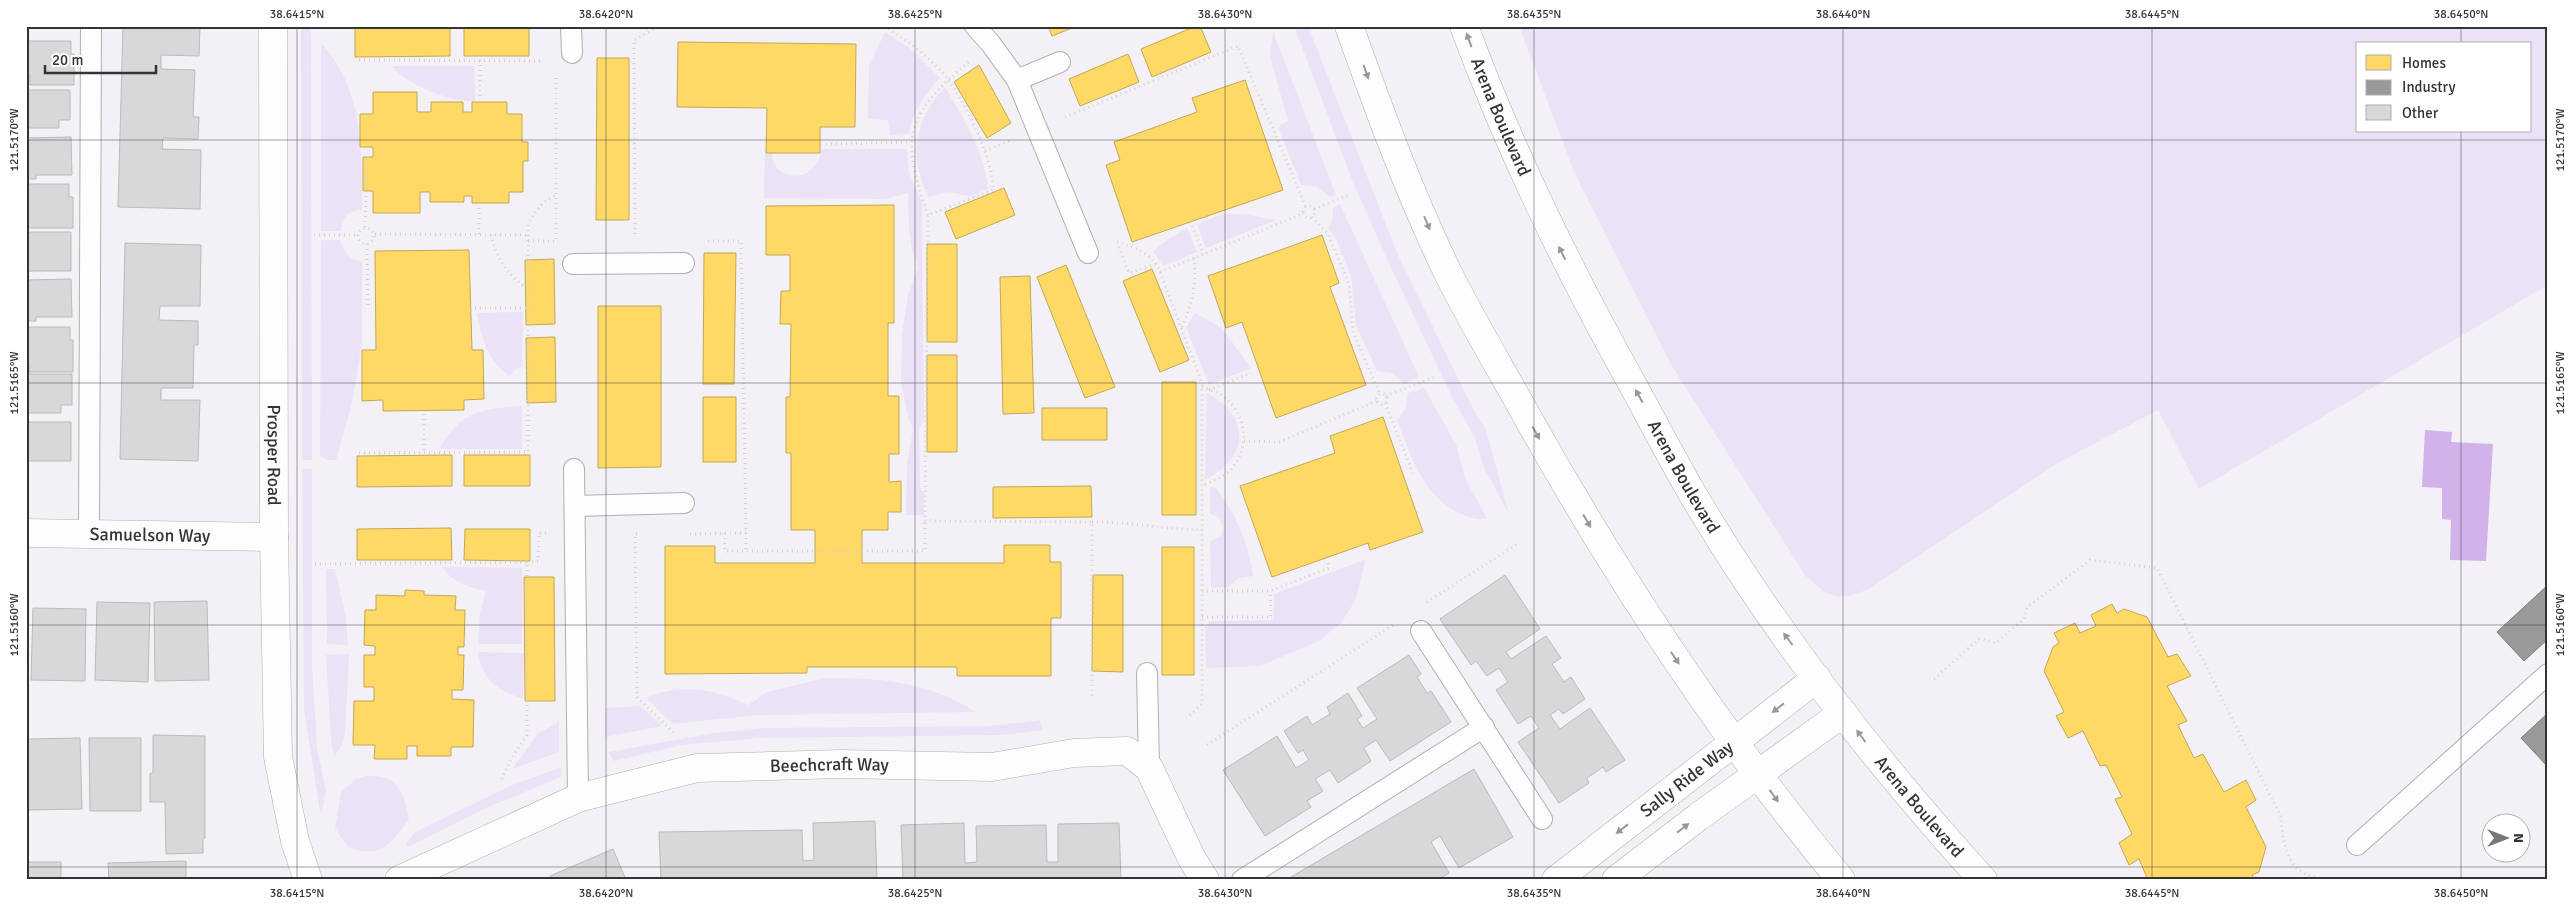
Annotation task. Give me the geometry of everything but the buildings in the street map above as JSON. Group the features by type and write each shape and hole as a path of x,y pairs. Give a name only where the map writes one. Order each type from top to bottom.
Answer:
{"street":[{"name":"Prosper Road","path":"273,26 274,537 278,757 295,841 308,880"},
{"path":"1349,26 1383,121 1450,276 1562,479 1618,572 1699,693 1792,820 1841,880"},
{"name":"Arena Boulevard","path":"1464,26 1511,144 1546,222 1592,313 1693,494 1782,632 1843,713 1876,756 1984,880"},
{"name":"Samuelson Way","path":"26,533 274,537"},
{"name":"Sally Ride Way","path":"1556,880 1817,678"},
{"name":"Sally Ride Way","path":"1616,880 1843,713"},
{"name":"Beechcraft Way","path":"399,880 578,798 697,768 841,764 992,768 1074,753 1127,751 1149,768 1191,857 1205,880"}],"lane":[{"path":"89,534 91,26"},
{"path":"572,26 572,53"},
{"path":"975,26 991,44 1017,80 1088,253"},
{"path":"1017,80 1060,62"},
{"path":"573,264 684,263"},
{"path":"574,469 578,798"},
{"path":"575,506 684,503"},
{"path":"1421,631 1542,819"},
{"path":"1147,673 1149,768"},
{"path":"2357,845 2548,674"},
{"path":"1242,880 1484,727"}],"path":[{"path":"635,242 634,40 659,26"},
{"path":"884,26 906,40 948,80 971,120 986,154 993,178 993,190 928,215"},
{"path":"724,533 725,551 925,551 928,215 915,178 911,160 911,142 924,107 948,80 991,44"},
{"path":"1068,126 1064,117 1238,46 1306,206 1302,214 1160,272"},
{"path":"359,60 546,60"},
{"path":"480,60 480,97"},
{"path":"528,242 556,241 556,70"},
{"path":"826,144 911,142"},
{"path":"365,227 366,155"},
{"path":"359,453 528,452 528,226 533,212 543,202 556,195"},
{"path":"1314,210 1350,195"},
{"path":"479,203 479,235"},
{"path":"1306,206 1312,206 1314,210"},
{"path":"1312,217 1314,210"},
{"path":"1302,214 1307,218 1312,217"},
{"path":"1312,217 1328,234 1349,284 1352,332 1380,394 1386,396 1435,377"},
{"path":"1192,226 1204,254"},
{"path":"365,227 371,228 374,234 373,240 366,244 360,241 358,235 360,230 365,227"},
{"path":"374,234 528,235"},
{"path":"1113,234 1129,274 1157,264"},
{"path":"314,235 358,235"},
{"path":"491,235 501,266 513,279 528,290"},
{"path":"702,241 741,241 746,551"},
{"path":"1117,242 1137,248 1148,254 1157,264 1202,387 1202,704 1188,718"},
{"path":"366,244 368,308"},
{"path":"1181,328 1194,293 1196,275 1194,258"},
{"path":"475,308 528,308"},
{"path":"1208,390 1250,373"},
{"path":"1202,387 1223,396 1232,405 1242,421 1244,441 1240,455 1232,468 1202,486"},
{"path":"1377,401 1376,398 1380,394"},
{"path":"1386,396 1385,403 1413,473"},
{"path":"1244,441 1279,442 1377,401"},
{"path":"1377,401 1380,405 1385,403"},
{"path":"424,414 424,452"},
{"path":"925,521 1118,522 1168,529 1202,530"},
{"path":"1092,522 1092,698"},
{"path":"685,534 746,533"},
{"path":"645,534 635,534 637,697 675,734"},
{"path":"1420,606 1519,542"},
{"path":"1934,679 1979,640 1996,643 2024,619 2027,607 2090,560 2158,568 2281,817 2283,841 2292,859 2300,872 2321,880"},
{"path":"1202,592 1270,590 1329,568 1327,561"},
{"path":"315,564 527,562 527,735 510,759 501,781"},
{"path":"1202,617 1271,617 1270,590"},
{"path":"1207,745 1396,622"}],"shaded area":[{"path":"301,26 311,26 312,460 302,460"},
{"path":"1294,26 1308,26 1398,255 1469,401 1486,430 1509,514 1485,470 1474,436 1452,397 1352,180"},
{"path":"1519,26 2548,26 2548,285 2199,489 2158,410 2056,464 1869,589 1849,596 1834,596 1821,589 1805,575 1670,363 1574,172"},
{"path":"1273,31 1336,195 1330,197 1317,187 1301,185 1278,127 1288,121 1270,57"},
{"path":"885,32 911,49 940,78 920,104 913,118 909,134 890,135 888,120 868,119 869,66"},
{"path":"321,43 335,61 346,80 358,121 362,165 362,210 353,211 347,215 341,231 321,231"},
{"path":"391,66 474,66 475,102 452,98 430,91 409,80"},
{"path":"945,87 972,135 986,175 988,189 970,196 948,192 929,197 918,167 918,139 921,126 926,113"},
{"path":"821,149 907,149 909,173 922,203 924,421 919,428 920,488 924,493 924,515 906,515 907,464 913,429 908,417 901,382 902,335 908,294 918,268 912,250 909,229 908,193 885,199 764,198 765,150 772,150 773,161 778,169 785,174 794,176 811,170 818,161"},
{"path":"1340,204 1419,377 1404,384 1392,373 1377,371 1356,326 1351,276 1335,237 1328,229 1333,218 1333,208"},
{"path":"1222,214 1244,214 1276,220 1206,248 1197,224"},
{"path":"1187,228 1197,252 1163,266 1153,251 1168,239"},
{"path":"321,240 340,240 348,254 357,261 362,262 362,344 352,403 336,460 327,460 320,455"},
{"path":"523,312 522,367 515,369 510,376 496,364 491,356 483,340 477,313"},
{"path":"1195,313 1222,328 1251,368 1209,385 1186,327"},
{"path":"1424,388 1456,444 1465,478 1487,518 1470,517 1448,506 1437,497 1420,474 1397,420 1406,408 1408,393"},
{"path":"1207,393 1222,403 1232,414 1238,425 1239,437 1237,449 1230,460 1220,471 1205,480"},
{"path":"522,406 522,449 439,449 455,427 473,414 495,408"},
{"path":"2425,430 2452,432 2451,442 2493,444 2486,561 2450,560 2451,520 2442,519 2442,488 2422,487"},
{"path":"302,469 312,469 312,665 317,748 326,791 322,811 320,812 304,709"},
{"path":"1210,487 1215,487 1235,518 1245,541 1251,564 1253,576 1239,578 1228,587 1211,588 1210,542 1221,536 1223,527 1219,517 1210,514"},
{"path":"1366,559 1355,601 1341,623 1319,641 1260,666 1206,668 1205,626 1210,621 1274,620 1274,594"},
{"path":"442,567 522,568 522,644 478,644 480,612 486,591 461,584"},
{"path":"326,569 335,569 346,618 348,645 327,644"},
{"path":"478,652 524,653 523,699 498,688 492,683 483,670"},
{"path":"349,654 345,732 343,743 334,757 331,740 326,655"},
{"path":"825,678 884,680 904,683 941,694 976,712 757,715 673,724 646,698 672,690 685,689 723,695 748,705 767,692"},
{"path":"640,706 662,726 605,737 605,708"},
{"path":"1040,720 1042,730 1003,735 760,738 682,745 614,761 608,752 714,733 765,728 990,726"},
{"path":"559,722 559,752 512,769 537,734"},
{"path":"562,767 561,777 486,808 408,847 405,844 415,832 512,785"},
{"path":"365,776 385,778 397,786 405,801 409,820 390,843 369,852 348,847 335,828 341,792 356,779"}]}
